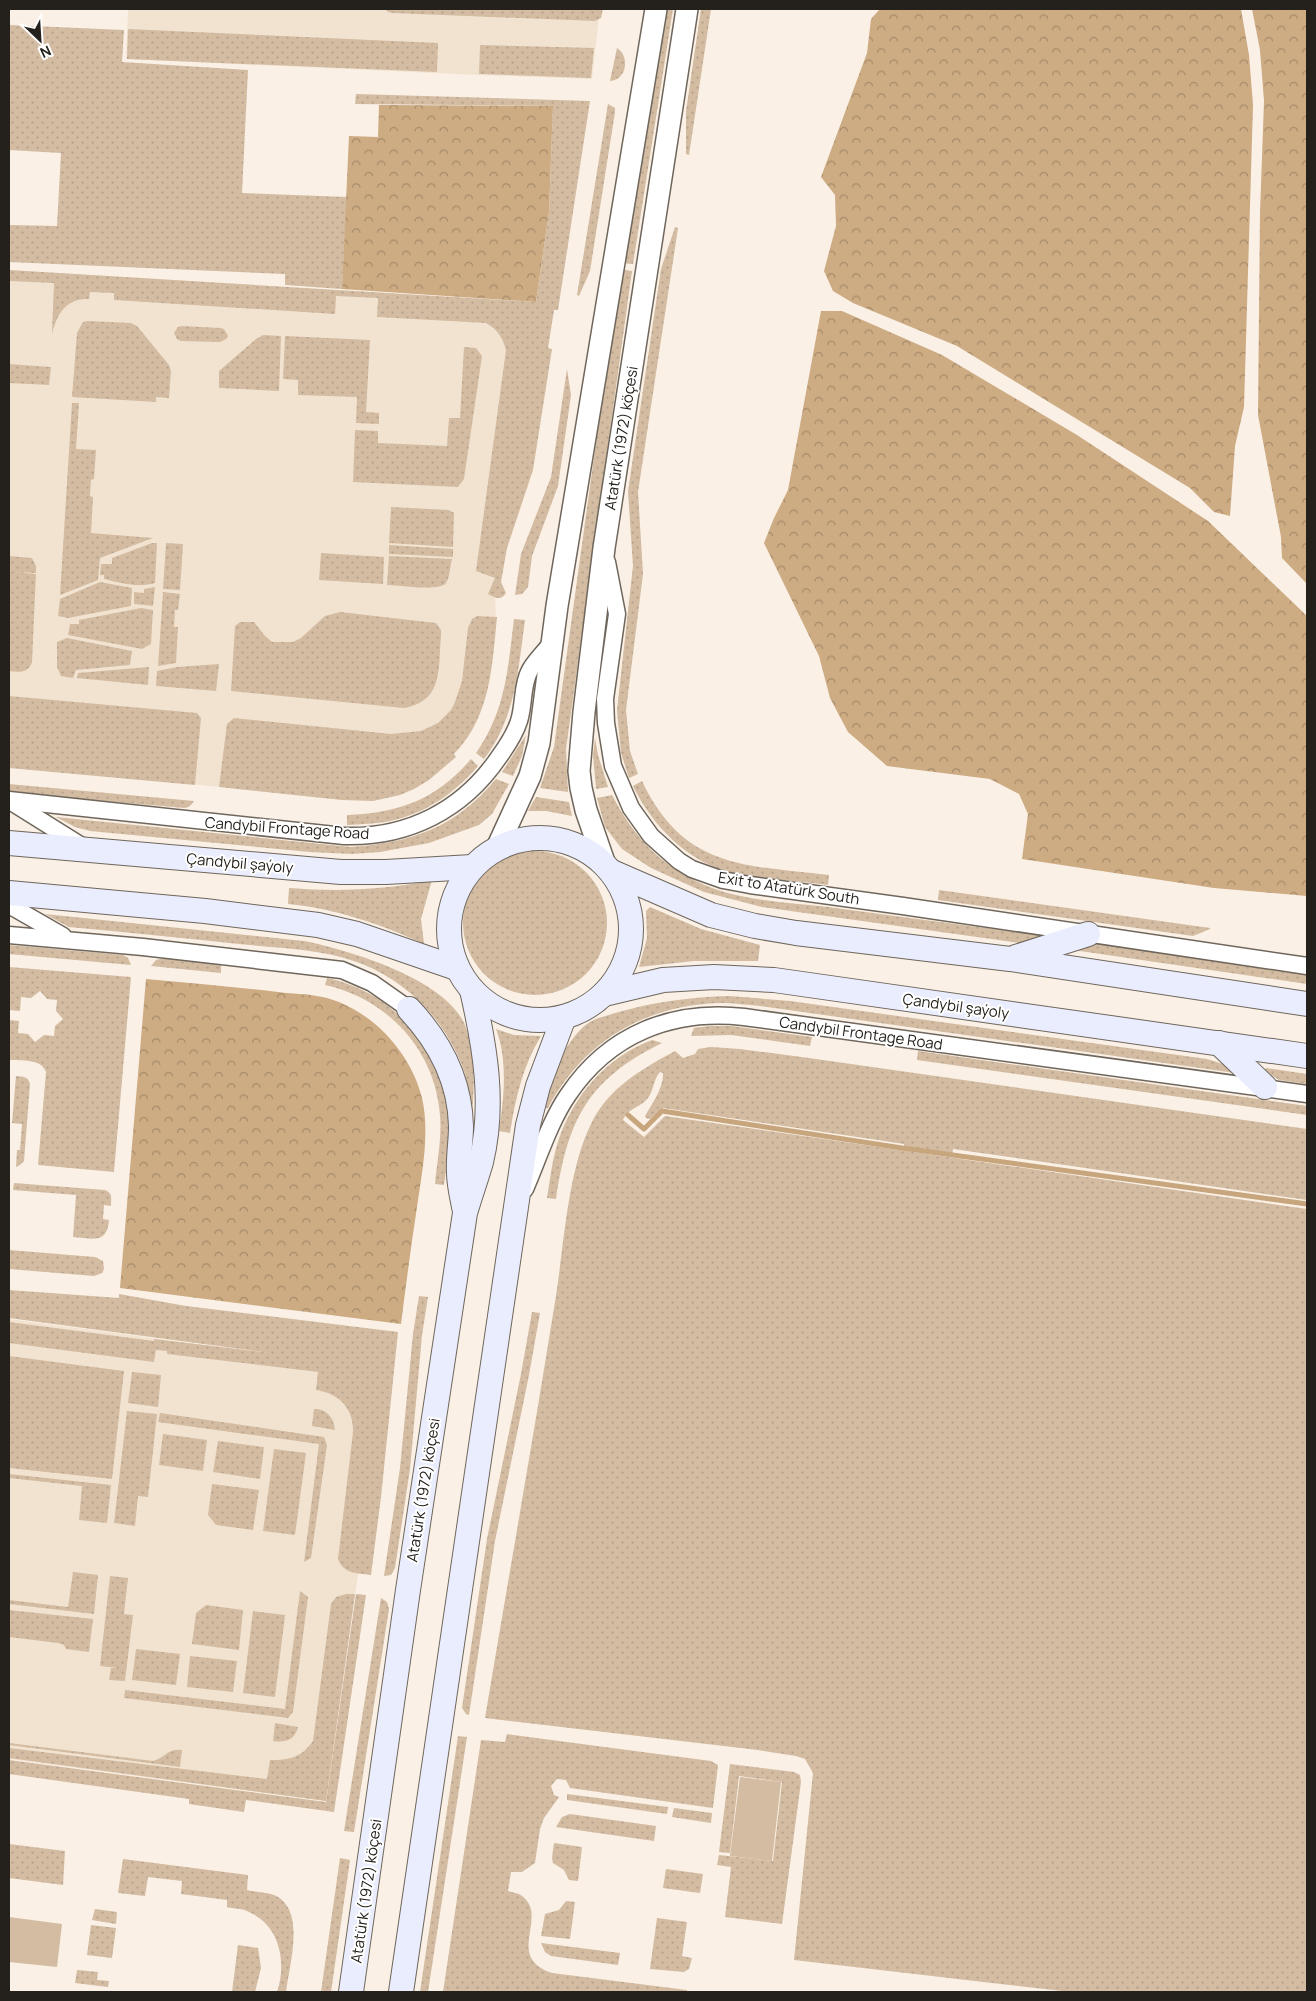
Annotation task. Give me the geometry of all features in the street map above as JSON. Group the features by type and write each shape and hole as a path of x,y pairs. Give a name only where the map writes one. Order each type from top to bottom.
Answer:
{"main road":[{"path":"609,868 625,896 631,922 630,948 620,973 604,994 586,1008 564,1017 539,1020 514,1017 491,1007 472,990 456,968 449,942 449,915 457,889 472,867 497,848 518,840 542,837 566,841 587,850 609,868 711,914 756,926 796,933 1010,959 1307,1004"},
{"name":"Çandybil şaýoly","path":"9,843 341,872 386,872 472,867"},
{"path":"9,893 205,911 318,925 357,934 456,968"},
{"path":"1010,959 1088,934"},
{"name":"Çandybil şaýoly","path":"604,994 672,980 714,977 774,980 1307,1056"},
{"name":"Atatürk (1972) köçesi","path":"351,1992 408,1590 465,1213 481,1160 488,1112 486,1060 472,990"},
{"path":"409,1009 440,1048 457,1094 461,1127 459,1174 465,1213"},
{"path":"401,1992 528,1125 538,1086 564,1017"},
{"path":"1220,1043 1264,1088"}],"street":[{"path":"497,848 535,762 552,642 656,9"},
{"name":"Atatürk (1972) köçesi","path":"609,868 586,810 578,771 604,548 687,9"},
{"name":"Exit to Atatürk South","path":"604,548 617,614 605,699 606,723 613,766 623,791 638,818 651,836 680,861 707,874 750,885 913,907 1088,934"},
{"name":"Candybil Frontage Road","path":"9,800 344,836 360,836 397,831 440,814 463,798 480,782 514,732 520,720 528,673 552,642"},
{"path":"9,800 87,849"},
{"path":"9,905 68,939"},
{"path":"1088,934 1307,966"},
{"path":"9,935 68,939 342,970 372,982 409,1009"},
{"name":"Candybil Frontage Road","path":"515,1212 557,1114 568,1095 583,1077 615,1047 637,1033 658,1024 700,1015 744,1016 1307,1094"}],"shaded area":[{"path":"128,9 600,9 592,79 126,59"},
{"path":"385,9 603,9 601,18 595,21 393,13"},
{"path":"661,9 673,9 633,264 621,263"},
{"path":"701,9 711,9 689,155 686,154 686,111"},
{"path":"9,25 124,30 122,62 248,70 242,193 347,197 342,289 285,285 285,274 9,262 9,225 57,226 61,153 9,150"},
{"path":"128,29 438,43 437,72 127,59"},
{"path":"480,45 594,48 591,78 479,74"},
{"path":"617,48 624,56 625,67 620,77 610,81"},
{"path":"356,94 590,101 558,310 554,310 548,348 552,349 533,470 507,548 501,582 506,593 500,598 495,598 488,594 495,578 476,571 506,350 499,334 486,323 377,317 378,298 336,296 335,314 114,300 114,293 90,292 89,299 74,301 64,309 57,320 52,334 54,283 10,281 9,303 9,270 536,302 549,212 553,106 355,104"},
{"path":"608,104 615,108 615,112 590,271 579,296 577,295"},
{"path":"675,227 678,228 638,492 643,574 626,710 630,751 638,774 629,778 621,753 617,710 633,566 628,491 661,269"},
{"path":"620,269 632,271 566,749 568,792 540,788 554,747"},
{"path":"9,270 536,302 500,550 495,599 496,619 475,723 220,787 9,766"},
{"path":"83,322 131,323 137,326 169,365 171,371 169,398 156,397 156,402 72,397 77,333"},
{"path":"178,327 221,328 224,329 228,336 220,342 181,341 177,339 174,333"},
{"path":"263,335 281,336 279,391 219,388 219,371"},
{"path":"285,336 370,340 366,412 379,413 379,424 356,423 357,397 298,395 298,380 283,379"},
{"path":"464,347 476,348 482,356 464,479 458,487 353,482 355,430 378,431 378,443 447,446 449,418 460,418"},
{"path":"9,364 51,367 49,385 9,383"},
{"path":"567,369 571,395 558,486 532,556 528,587 522,594 515,595 521,554 551,477"},
{"path":"72,403 79,403 76,449 96,450 94,479 91,480 90,496 93,497 91,533 153,538 100,558 98,580 60,595"},
{"path":"391,507 449,510 454,513 453,547 389,543"},
{"path":"152,543 157,543 155,583 130,584 104,579 104,575 100,575 101,564 112,564 112,558"},
{"path":"166,543 183,544 180,590 163,589"},
{"path":"389,545 453,549 453,557 389,554"},
{"path":"321,553 384,557 383,584 319,580"},
{"path":"9,556 32,558 36,566 36,573 15,572 36,574 32,662 28,669 20,672 9,671"},
{"path":"389,556 452,559 447,581 442,586 436,587 387,585"},
{"path":"100,582 132,588 131,606 68,618 58,616 60,599"},
{"path":"155,587 153,606 134,604 134,592 144,593 144,589"},
{"path":"163,592 180,594 178,610 175,610 174,627 178,627 176,663 158,666"},
{"path":"141,608 153,610 151,644 142,649 68,635 70,624 79,624 79,620"},
{"path":"340,612 436,623 441,630 439,671 432,691 426,698 417,704 404,708 231,691 235,626 240,622 254,622 272,642 293,642 301,638 325,616"},
{"path":"477,616 497,617 488,690 476,723 454,754 456,757 429,780 400,795 373,801 342,800 219,787 227,724 234,718 391,734 421,731 438,723 451,710 455,702 462,681 468,628 472,619"},
{"path":"514,619 525,620 514,692 503,727 484,759 476,753 494,721 500,705"},
{"path":"67,638 132,651 130,665 76,670 73,678 61,676 57,667 57,642"},
{"path":"219,664 216,691 156,686 157,671 177,667"},
{"path":"149,667 148,685 77,678 78,673"},
{"path":"9,696 197,713 201,718 195,785 9,768"},
{"path":"526,735 522,756 513,776 502,772"},
{"path":"595,738 608,787 596,789 593,755"},
{"path":"471,759 478,766 460,785 439,801 403,818 347,825 347,815 383,811 415,802 444,785"},
{"path":"496,779 509,784 492,814 479,825 429,843 380,852 352,854 310,852 90,831 75,827 56,817 351,847 394,841 431,830 465,810"},
{"path":"642,781 659,810 677,831 697,847 719,857 744,864 829,875 828,885 730,872 714,867 699,859 672,840 650,814 633,786"},
{"path":"9,784 194,801 185,808 9,793"},
{"path":"612,795 638,835 658,856 683,874 713,888 762,900 1053,937 1019,943 762,907 704,892 651,868 622,849 605,827 597,798"},
{"path":"536,797 569,802 572,816 546,811 528,811"},
{"path":"535,851 563,856 586,872 602,895 607,923 602,951 586,974 563,990 535,995 507,990 484,974 468,951 463,923 468,895 484,872 507,856"},
{"path":"432,880 421,919 424,944 358,918 306,906 288,904 289,888 361,889"},
{"path":"939,890 1210,929 1193,936 938,900"},
{"path":"650,907 701,929 760,945 758,961 694,961 639,967 647,938 646,911"},
{"path":"45,914 304,941 345,951 394,969 438,994 454,1009 465,1025 471,1046 473,1068 472,1112 464,1071 457,1053 437,1021 425,1007 396,982 362,964 318,952 69,927"},
{"path":"1088,943 1307,974 1307,984 1073,950"},
{"path":"9,945 123,955 128,958 131,965 9,954"},
{"path":"164,958 221,963 221,973 151,966 156,960"},
{"path":"9,967 131,977 114,1172 38,1165 46,1072 40,1064 35,1062 9,1060 9,1020 19,1021 18,1033 28,1034 35,1042 44,1035 54,1036 55,1026 63,1019 56,1011 57,1000 47,999 40,991 31,998 21,997 20,1011 9,1010"},
{"path":"327,978 351,985 372,995 392,1009 424,1045 436,1066 445,1089 451,1122 444,1185 435,1184 440,1132 440,1115 436,1091 429,1069 418,1049 388,1015 369,1002 348,992 325,985"},
{"path":"729,996 790,1001 1207,1059 1223,1064 1235,1073 760,1006 722,1003 694,1005 668,1010 643,1019 620,1031 579,1063 562,1084 548,1108 544,1108 549,1086 559,1062 572,1040 590,1022 629,1009 658,1003"},
{"path":"732,1026 812,1037 810,1046 731,1035 691,1036 694,1028"},
{"path":"496,1029 514,1035 541,1036 529,1059 521,1083 510,1133 499,1131 504,1066"},
{"path":"652,1040 662,1043 636,1057 615,1072 585,1105 567,1146 556,1199 547,1198 557,1145 571,1111 592,1081 605,1068 635,1047"},
{"path":"711,1047 809,1058 1307,1129 1307,1200 953,1149 952,1156 904,1149 904,1144 663,1108 650,1119 646,1118 645,1116 662,1084 663,1073 660,1072 648,1098 628,1112 623,1120 644,1137 665,1116 1307,1209 1307,1992 1071,1992 794,1960 813,1773 805,1759 758,1750 485,1718 546,1359 571,1190 583,1144 598,1111 616,1090 627,1081 675,1051 683,1058 695,1054 698,1049"},
{"path":"918,1051 1307,1106 1307,1115 917,1060"},
{"path":"1266,1068 1307,1074 1307,1084 1279,1080 1264,1070"},
{"path":"16,1076 27,1078 30,1084 24,1161 16,1167 17,1150 20,1150 22,1124 12,1123"},
{"path":"14,1183 108,1191 111,1196 111,1206 104,1205 103,1219 109,1220 108,1228 102,1237 92,1239 73,1237 76,1195 13,1190"},
{"path":"9,1250 95,1257 103,1261 104,1269 102,1273 94,1276 9,1269"},
{"path":"9,1290 119,1298 119,1294 186,1306 398,1332 371,1575 347,1570 338,1559 353,1424 348,1409 344,1404 332,1395 316,1390 318,1372 167,1354 167,1351 156,1350 154,1362 9,1343 9,1322 154,1341 154,1339 271,1353 9,1318"},
{"path":"419,1296 428,1297 422,1335 410,1469 395,1568 391,1575 384,1576 400,1468 413,1334"},
{"path":"532,1312 540,1313 495,1541 469,1715 462,1708 487,1539"},
{"path":"9,1319 387,1369 326,1801 9,1759"},
{"path":"9,1356 124,1371 112,1479 9,1468"},
{"path":"132,1372 161,1375 158,1407 128,1403"},
{"path":"314,1409 322,1410 329,1415 335,1430 312,1426"},
{"path":"127,1411 157,1414 148,1497 138,1496 135,1526 114,1523"},
{"path":"160,1413 324,1437 327,1445 311,1558 304,1562 319,1444 158,1422"},
{"path":"163,1434 207,1440 203,1471 159,1465"},
{"path":"218,1441 264,1447 260,1479 213,1472"},
{"path":"274,1449 306,1453 295,1535 263,1531"},
{"path":"9,1474 111,1485 107,1523 79,1520 82,1486 9,1478"},
{"path":"212,1484 259,1490 253,1530 216,1525 208,1515"},
{"path":"73,1572 98,1575 94,1614 9,1604 9,1600 68,1607"},
{"path":"110,1576 128,1578 124,1614 133,1615 125,1681 109,1680 111,1668 118,1668 100,1666"},
{"path":"300,1591 308,1597 293,1712 288,1718 124,1698 125,1690 285,1709"},
{"path":"355,1594 326,1801 9,1758 9,1748 267,1779 270,1760 294,1757 304,1751 313,1741 331,1604 336,1597"},
{"path":"356,1594 366,1595 334,1812 246,1800 244,1812 189,1804 189,1799 9,1774 9,1760 326,1802"},
{"path":"381,1598 387,1602 389,1609 354,1832 344,1831"},
{"path":"206,1605 243,1610 239,1650 192,1644 196,1613"},
{"path":"9,1610 93,1619 89,1652 66,1649 64,1645 58,1643 9,1637"},
{"path":"253,1611 285,1615 275,1697 243,1693"},
{"path":"136,1649 180,1654 176,1685 132,1680"},
{"path":"190,1656 237,1661 233,1692 187,1687"},
{"path":"275,1723 298,1727 297,1731 289,1740 273,1741"},
{"path":"507,1734 711,1761 718,1765 713,1808 570,1788 566,1780 557,1779 551,1786 554,1795 559,1797 544,1818 540,1829 535,1863 522,1872 511,1872 508,1891 519,1894 528,1902 531,1912 529,1946 531,1956 538,1966 552,1973 687,1990 687,1992 443,1992 481,1740 505,1742"},
{"path":"458,1736 467,1737 428,1992 420,1992"},
{"path":"9,1743 153,1761 173,1750 182,1750 180,1767 9,1745"},
{"path":"730,1764 794,1772 800,1775 801,1782 782,1924 725,1917 731,1867 717,1865 719,1855 773,1861 782,1782 739,1776 730,1853 719,1852"},
{"path":"740,1777 781,1782 772,1861 730,1856"},
{"path":"567,1794 668,1807 667,1814 567,1800"},
{"path":"674,1808 712,1813 711,1823 672,1817"},
{"path":"570,1814 656,1826 654,1841 556,1827 562,1817"},
{"path":"554,1843 582,1847 578,1881 569,1880 564,1870 553,1863"},
{"path":"9,1844 65,1851 63,1885 9,1878"},
{"path":"340,1858 350,1860 331,1992 321,1992"},
{"path":"123,1859 248,1875 247,1890 274,1895 284,1902 290,1912 294,1939 286,1992 277,1992 280,1981 281,1957 274,1936 260,1918 241,1909 227,1907 227,1900 181,1894 182,1881 148,1877 145,1896 118,1893"},
{"path":"666,1869 703,1874 700,1893 663,1888"},
{"path":"566,1901 575,1902 570,1939 541,1936 545,1914 559,1910"},
{"path":"95,1909 117,1912 116,1924 92,1920"},
{"path":"9,1917 62,1924 57,1967 9,1962"},
{"path":"657,1918 687,1922 682,1956 692,1958 689,1969 684,1972 650,1969"},
{"path":"91,1925 116,1928 112,1958 87,1955"},
{"path":"541,1943 620,1953 618,1965 551,1956 545,1952"},
{"path":"238,1945 258,1948 261,1968 255,1992 232,1992"},
{"path":"77,1970 98,1972 97,1980 109,1981 108,1987 75,1983"}],"green space":[{"path":"880,9 1241,9 1249,55 1253,105 1244,407 1235,446 1230,516 1214,512 1190,488 957,346 853,303 833,291 824,271 836,226 835,195 821,177 867,53 871,19"},
{"path":"1252,9 1307,9 1307,584 1282,558 1281,537 1258,415 1260,213 1264,101 1260,50"},
{"path":"379,105 553,106 549,212 536,302 342,289 349,136 378,137"},
{"path":"821,311 842,311 942,355 1077,435 1208,521 1307,616 1307,896 1214,888 1022,859 1028,814 1019,794 990,779 887,766 848,732 830,698 819,656 764,543 788,490"},
{"path":"146,979 327,998 344,1004 374,1023 399,1050 417,1081 422,1098 425,1125 423,1166 401,1324 120,1288"}],"waterway":[{"path":"628,1115 644,1129 662,1111 902,1148 1307,1204"}]}
